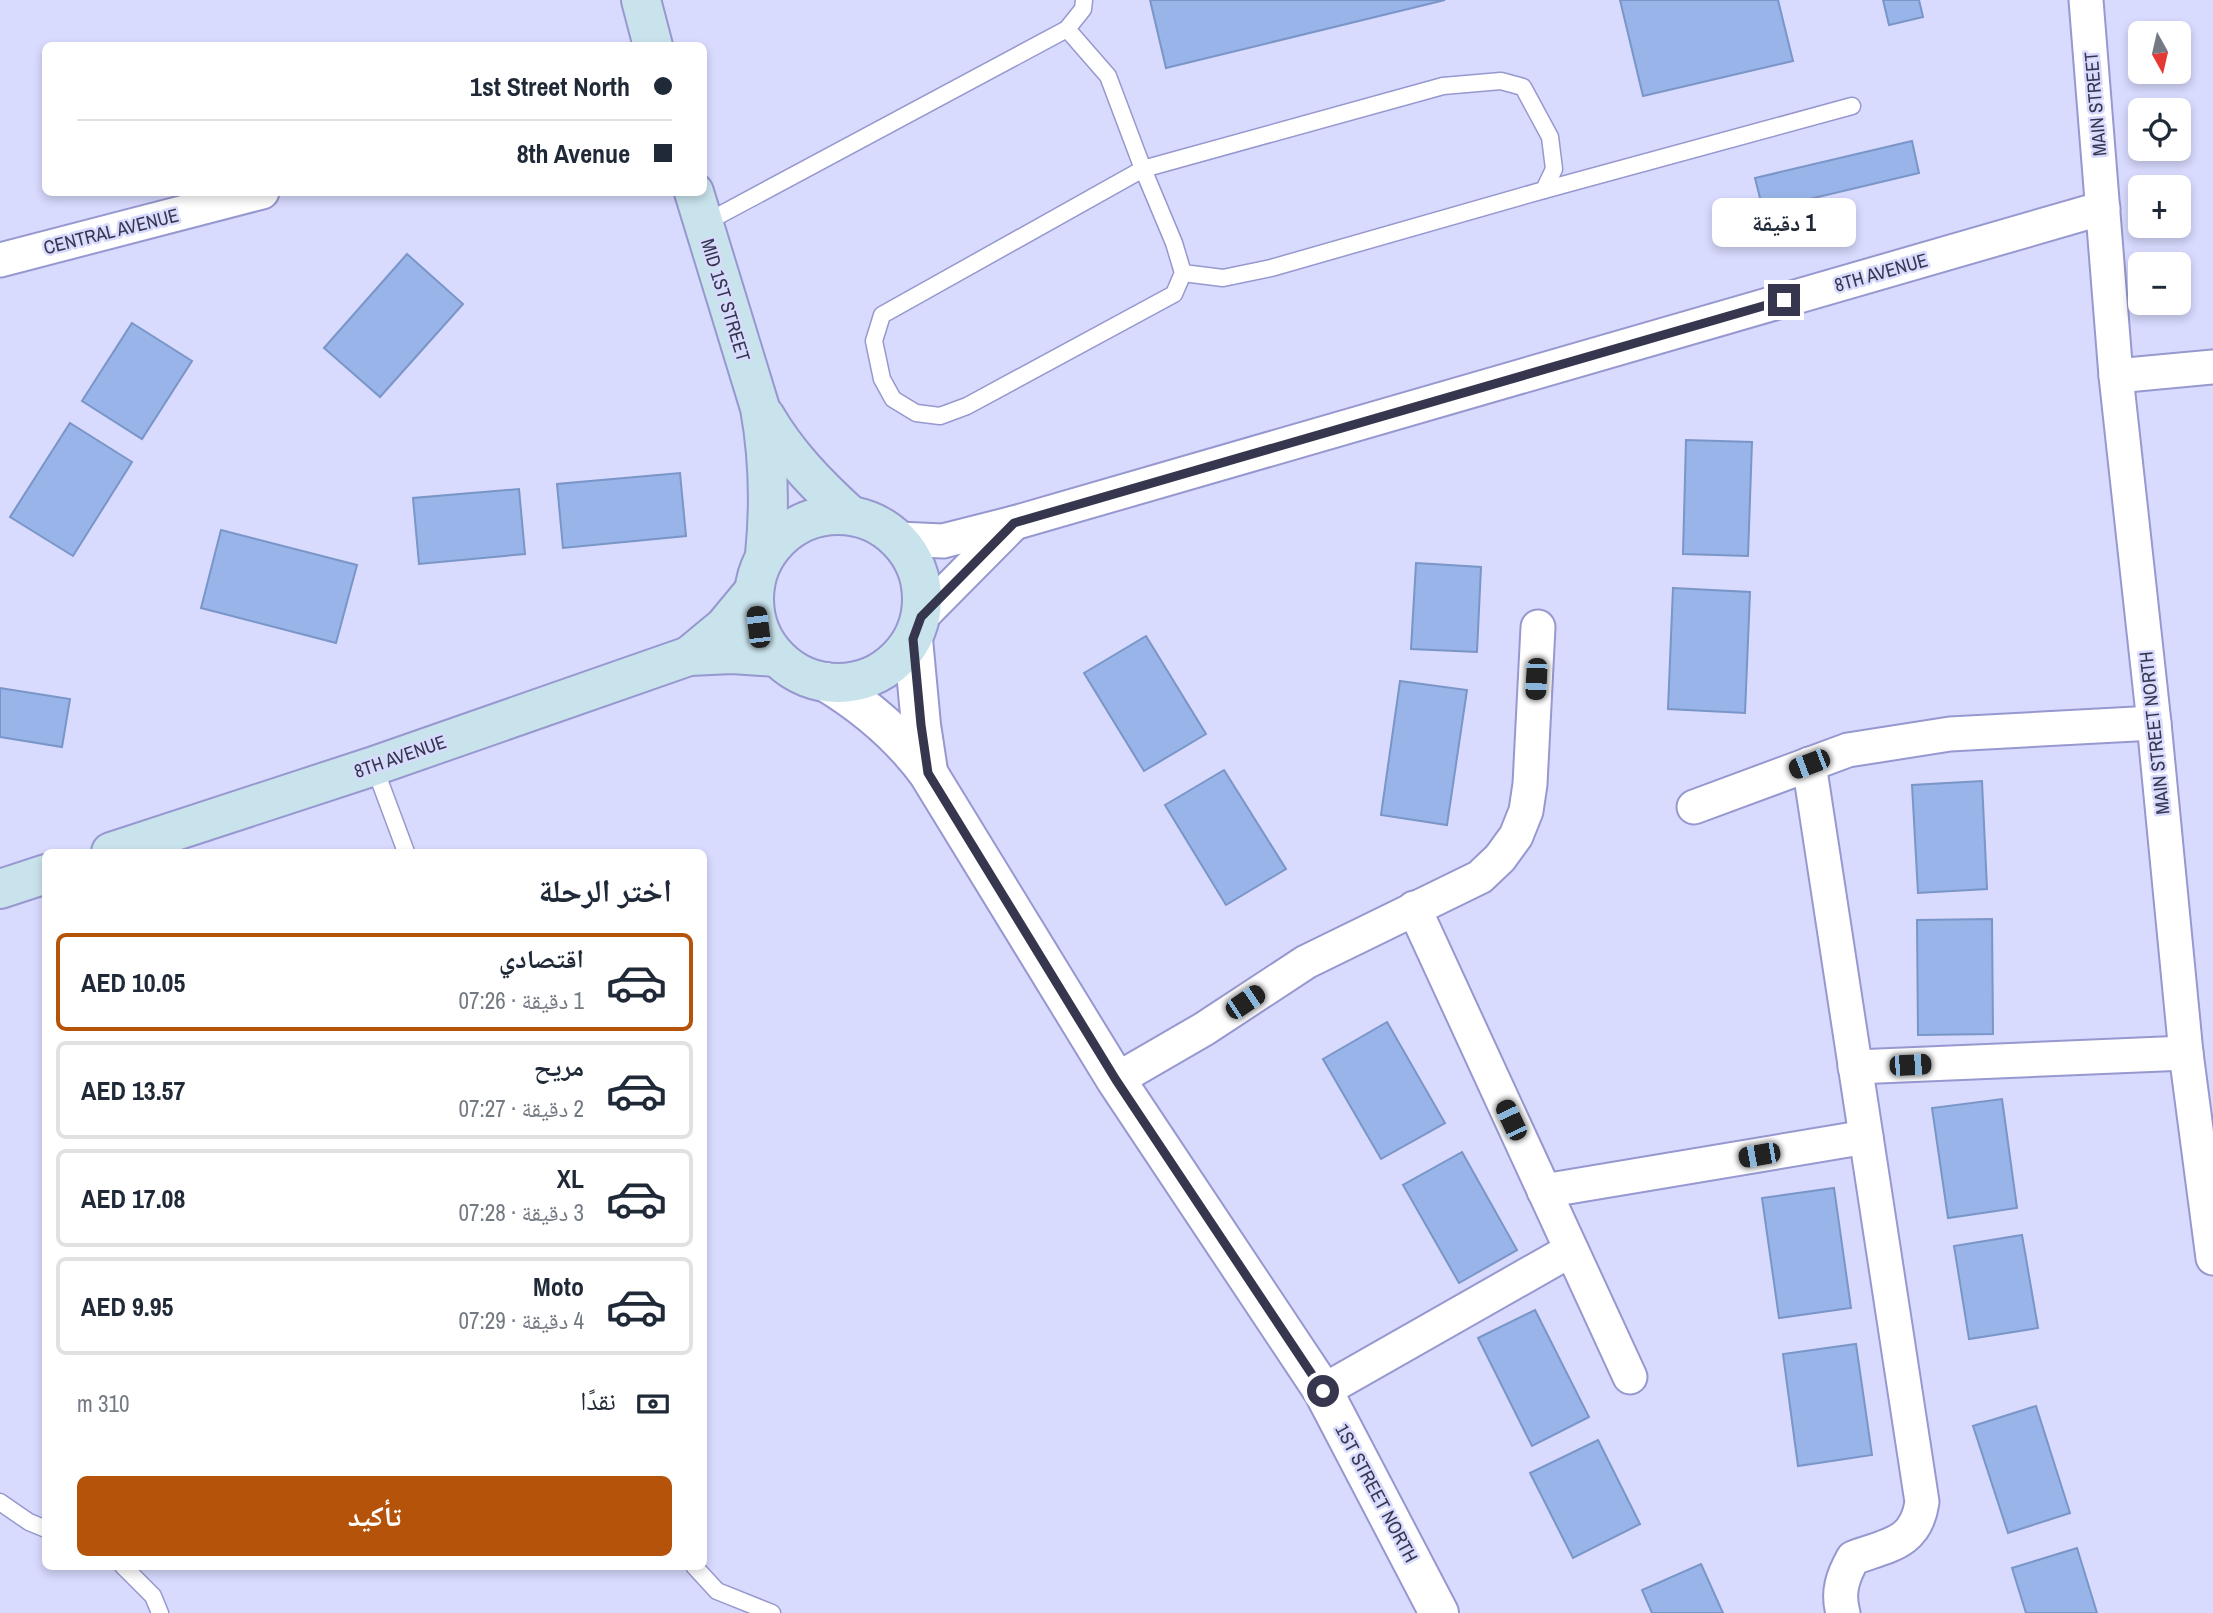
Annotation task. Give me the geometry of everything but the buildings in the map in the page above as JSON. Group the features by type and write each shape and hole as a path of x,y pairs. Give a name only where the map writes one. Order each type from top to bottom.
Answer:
{"main road":[{"path":"642,0 652,42"},
{"name":"MID 1ST STREET","path":"698,208 760,408 769,496 765,555"},
{"name":"MID 1ST STREET","path":"760,408 791,454 850,515"},
{"path":"825,515 850,515 884,528 898,540 914,562 922,589 917,628 897,660 876,674 852,682 826,682 799,674 776,657 758,627 753,592 765,555 781,536 801,523 825,515"},
{"name":"8TH AVENUE","path":"689,656 724,627 753,592"},
{"name":"8TH AVENUE","path":"120,849 374,766 689,656 732,654 776,657"},
{"path":"0,889 42,875"}],"street":[{"name":"MAIN STREET","path":"2086,0 2103,208"},
{"name":"CENTRAL AVENUE","path":"0,260 247,196"},
{"name":"MAIN STREET NORTH","path":"2103,208 2116,376 2186,1052 2213,1258"},
{"name":"8TH AVENUE","path":"898,540 943,541 1014,523 2103,208"},
{"path":"2116,376 2213,366"},
{"name":"8TH AVENUE","path":"917,628 1014,523"},
{"path":"1116,1080 1205,1029 1306,962 1480,877 1500,858 1516,836 1526,811 1530,784 1538,627"},
{"name":"1ST STREET NORTH","path":"917,628 921,725 928,773"},
{"name":"1ST STREET NORTH","path":"826,682 883,722 915,755 928,773 1116,1080 1323,1391 1439,1613"},
{"path":"1694,807 1848,750 1950,734 2154,723"},
{"path":"1809,764 1922,1502 1918,1522 1904,1539 1853,1558 1842,1582 1840,1595 1843,1613"},
{"path":"1414,908 1630,1377"},
{"path":"1856,1067 2186,1052"},
{"path":"1544,1191 1866,1137"},
{"path":"1323,1391 1571,1250"}],"lane":[{"path":"698,208 1067,29 1083,9 1084,0"},
{"path":"1067,29 1108,76 1143,169 1174,243 1184,273 1174,294 967,406 940,416 916,413 893,399 881,379 874,341 882,315 1143,169 1443,86 1501,80 1523,88 1550,137 1555,169 1544,190"},
{"path":"1184,273 1223,278 1271,268 1853,106"},
{"path":"374,766 405,849"},
{"path":"0,1502 29,1522 42,1527"},
{"path":"128,1570 153,1597 160,1613"},
{"path":"698,1570 717,1591 772,1613"}],"route":[{"path":"1323,1391 1116,1080 928,773 916,686 913,639 921,617 1014,523 1784,300"}]}
